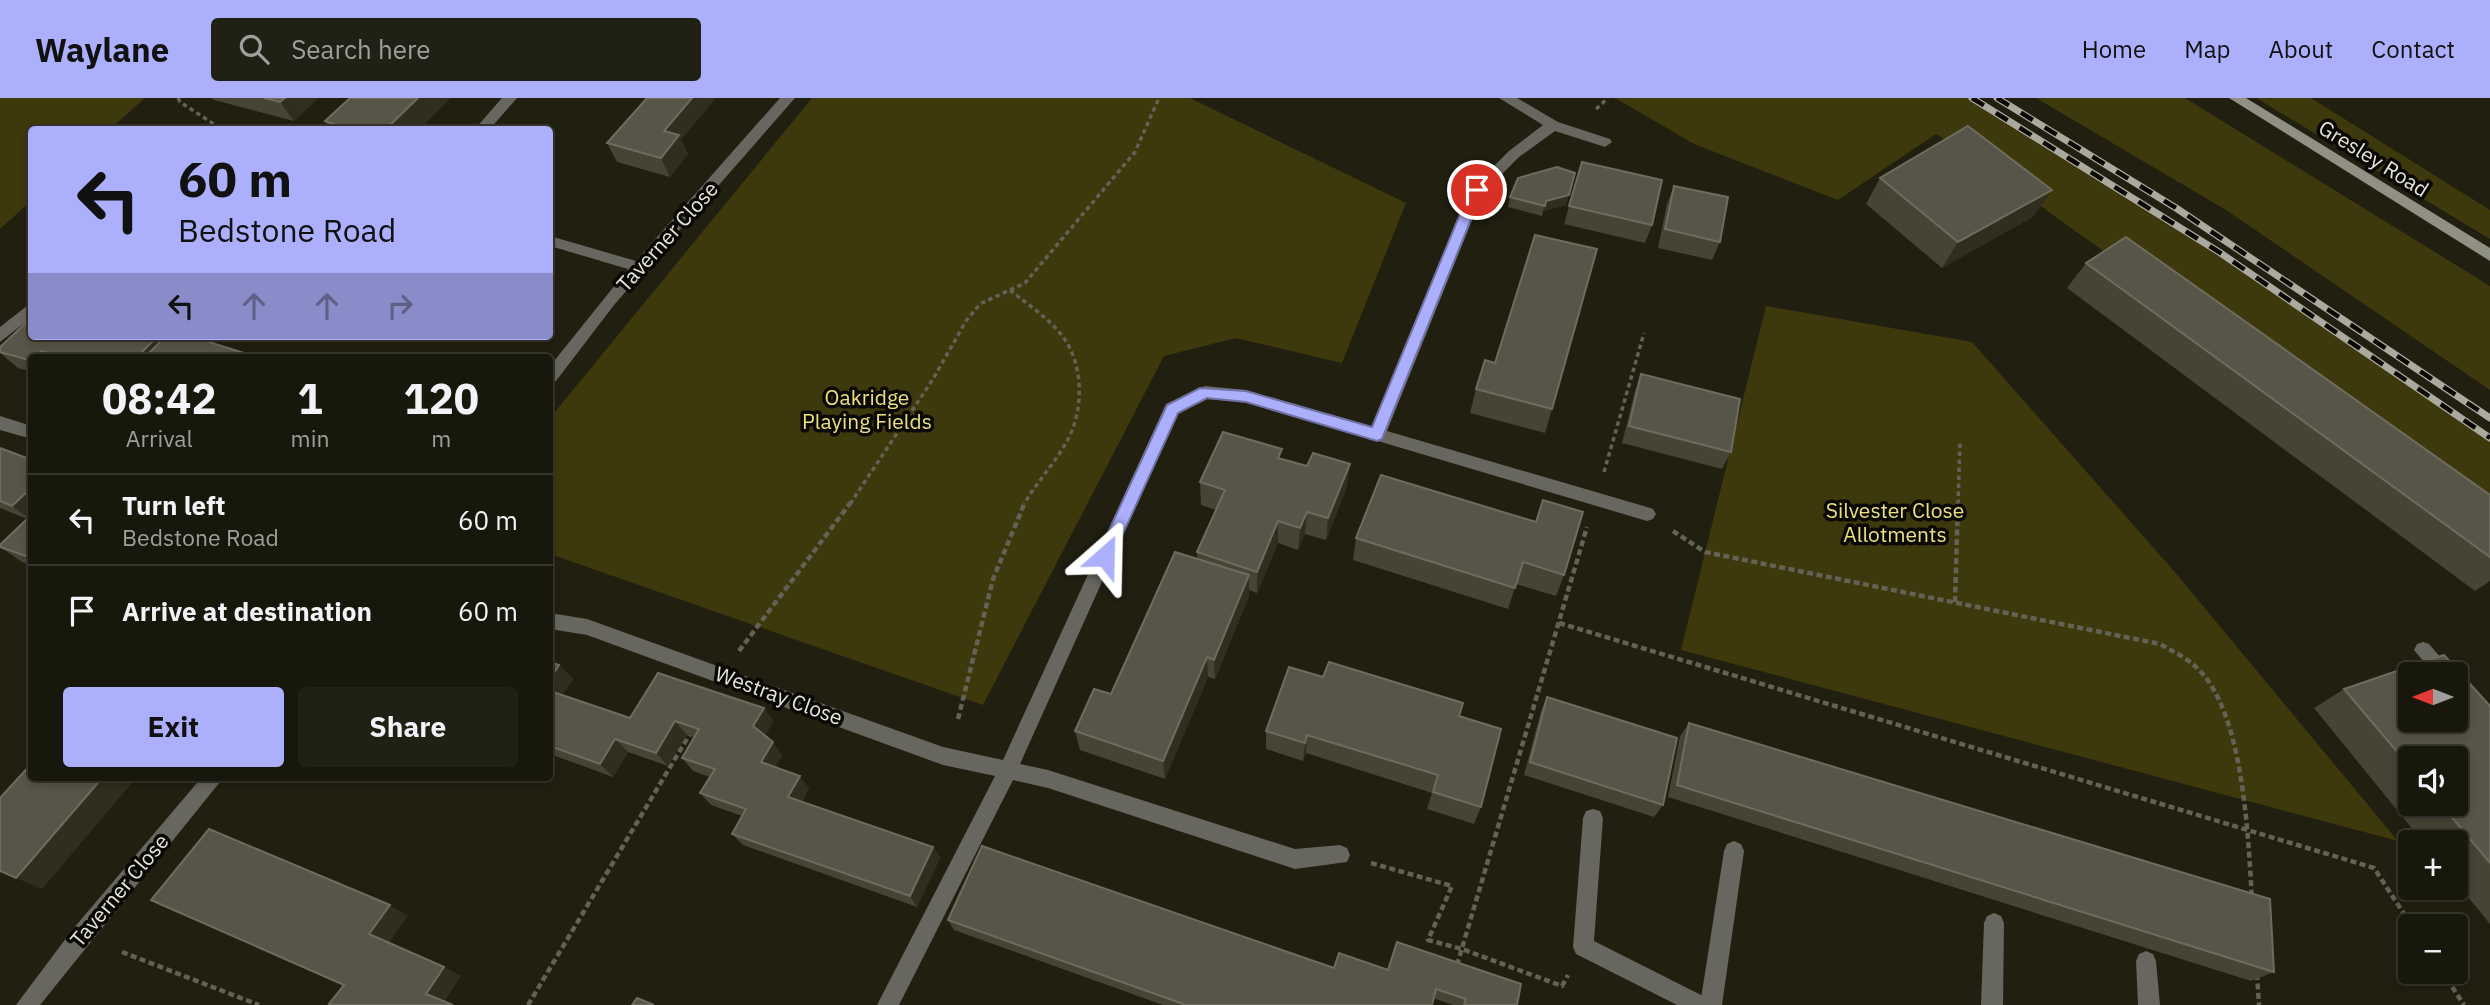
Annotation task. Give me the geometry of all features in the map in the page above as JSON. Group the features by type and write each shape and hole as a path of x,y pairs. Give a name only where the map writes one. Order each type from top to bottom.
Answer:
{"street":[{"path":"485,126 510,98"},
{"name":"Taverner Close","path":"553,373 639,267 788,98"},
{"path":"1506,98 1553,125 1605,142"},
{"name":"Gresley Road","path":"2236,98 2490,255"},
{"path":"1377,435 1477,190 1514,154 1553,125"},
{"path":"553,243 639,267"},
{"path":"0,336 28,312"},
{"path":"888,1005 1009,770 1172,409 1205,392 1246,397 1647,514"},
{"path":"0,423 28,432"},
{"name":"Westray Close","path":"553,621 587,627 724,674 943,756 1048,779 1295,859 1340,855"},
{"path":"2423,650 2434,662"},
{"name":"Taverner Close","path":"27,1005 80,936 211,781"},
{"path":"1593,818 1583,947 1700,1005"},
{"path":"1712,1005 1734,851"},
{"path":"1992,1005 1994,922"},
{"path":"2146,961 2148,1005"}],"path":[{"path":"178,98 217,126"},
{"path":"733,660 866,482 933,379 966,321 980,304 1025,283 1135,152 1159,98"},
{"path":"958,719 973,669 984,610 1000,560 1026,501 1054,462 1078,421 1082,397 1069,344 1010,290"},
{"path":"1955,602 1960,442"},
{"path":"1705,552 2160,644 2203,672 2224,706 2244,800 2253,911"},
{"path":"1455,973 1559,623 2374,868 2404,914"},
{"path":"528,1005 695,725"},
{"path":"1340,855 1452,886 1428,940 1462,949 1562,986 1583,947"},
{"path":"121,952 259,1005"},
{"path":"2256,965 2259,1005"},
{"path":"2450,984 2464,1005"}],"green space":[{"path":"0,98 145,98 113,126 28,126 28,204 0,229"},
{"name":"Oakridge Playing Fields","path":"812,98 1190,98 1406,203 1342,363 1236,338 1164,356 983,705 553,555 553,414"},
{"path":"1615,98 1969,98 2077,162 2490,438 2490,527 1936,134 1838,200 1694,144"},
{"path":"2036,98 2185,98 2490,286 2490,390 2226,210"},
{"path":"2256,98 2311,98 2490,210 2490,239"},
{"name":"Silvester Close Allotments","path":"1766,306 1972,342 2174,571 2398,841 1681,650"}],"building":[{"path":"264,98 285,98 280,102"},
{"path":"350,98 418,98 389,126 332,126 334,124 325,121"},
{"path":"647,98 692,98 664,131 679,135 661,158 607,143"},
{"path":"1968,126 2052,190 1958,242 1880,178"},
{"path":"1582,162 1662,180 1652,225 1569,206"},
{"path":"1557,167 1575,173 1569,195 1546,201 1545,206 1510,197 1518,178"},
{"path":"1674,186 1728,197 1720,242 1665,229"},
{"path":"1535,235 1597,249 1552,409 1476,389 1485,360 1495,363"},
{"path":"2126,237 2490,495 2490,557 2086,263"},
{"path":"28,321 28,340 154,340 140,354 51,354 41,351 38,354 28,354 28,360 0,352 0,347"},
{"path":"162,340 203,340 247,354 148,354"},
{"path":"1641,374 1740,399 1731,452 1629,426"},
{"path":"1223,432 1282,449 1278,458 1307,466 1313,453 1350,464 1328,518 1307,512 1300,528 1278,521 1257,572 1197,552 1225,490 1200,482"},
{"path":"0,448 28,458 28,491 12,506 0,501"},
{"path":"1381,475 1536,522 1543,500 1583,512 1564,575 1523,562 1515,588 1356,538"},
{"path":"28,518 28,557 0,545"},
{"path":"1175,552 1249,575 1214,660 1207,657 1163,761 1075,731 1094,689 1111,694"},
{"path":"2444,655 2450,662 2423,662"},
{"path":"1329,662 1463,703 1459,716 1501,729 1481,807 1433,792 1438,775 1307,735 1305,743 1266,731 1289,667 1323,677"},
{"path":"553,663 559,665 553,674"},
{"path":"2398,671 2398,732 2468,732 2468,682 2490,706 2490,863 2468,837 2468,830 2462,830 2451,816 2468,816 2468,746 2398,746 2398,753 2344,689"},
{"path":"658,673 764,708 753,726 773,742 761,762 800,776 788,797 933,847 910,896 732,834 746,809 700,793 715,769 682,758 699,729 675,721 656,753 615,739 600,764 553,747 553,692 630,718"},
{"path":"1547,697 1677,738 1663,805 1530,762"},
{"path":"1689,723 2270,899 2274,972 1677,785"},
{"path":"28,767 28,781 100,781 16,878 0,871 0,798"},
{"path":"209,829 390,905 369,934 444,967 426,994 453,1005 331,1005 329,1004 344,985 151,900"},
{"path":"982,846 1334,968 1339,953 1388,970 1397,942 1521,984 1517,1005 1464,1005 1466,999 1436,989 1432,1005 1186,1005 948,920"},
{"path":"637,998 654,1005 632,1005"}],"railway":[{"path":"1972,98 2219,252 2490,438"},
{"path":"1997,98 2176,208 2490,418"}],"route":[{"path":"1105,556 1172,409 1205,392 1246,397 1377,435 1477,190"}]}
